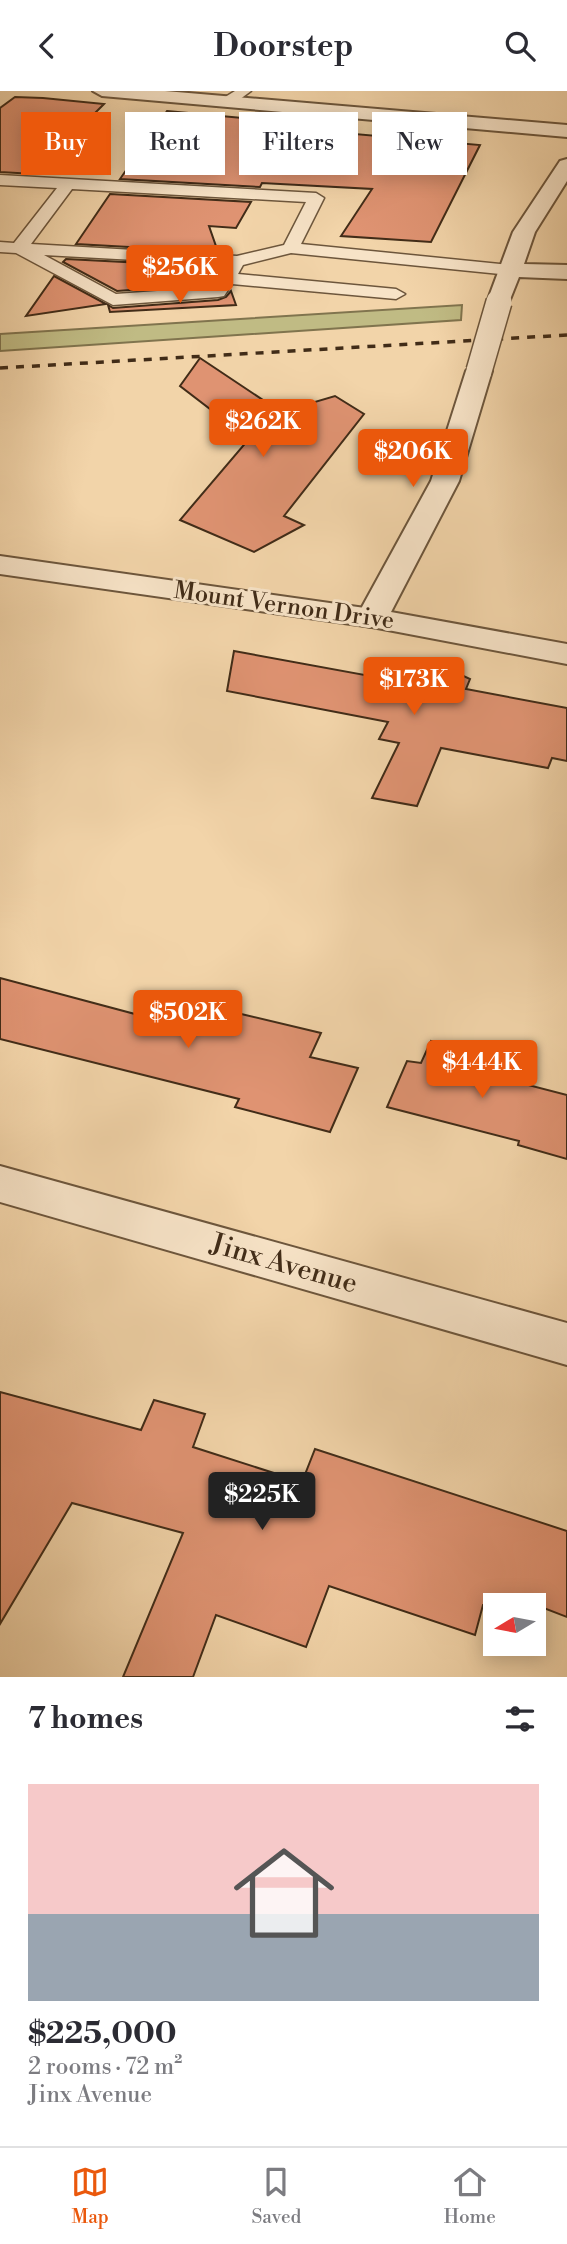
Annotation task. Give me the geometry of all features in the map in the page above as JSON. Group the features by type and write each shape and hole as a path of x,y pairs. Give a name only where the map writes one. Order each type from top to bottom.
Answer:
{"street":[{"path":"102,91 567,131"},
{"path":"372,618 445,481 499,302 524,232 567,165"},
{"path":"510,270 567,272"},
{"name":"Mount Vernon Drive","path":"0,565 372,618 567,654"},
{"name":"Jinx Avenue","path":"0,1184 567,1344"}],"lane":[{"path":"227,102 244,91"},
{"path":"0,180 316,198 291,248"},
{"path":"19,248 68,184"},
{"path":"0,247 237,261 291,248 510,270"},
{"path":"19,248 113,300 218,292 237,261"},
{"path":"227,278 396,294"}],"shaded area":[{"path":"462,305 461,320 0,351 0,334"}],"building":[{"path":"15,97 104,104 96,112 21,112 21,173 0,172 0,108"},
{"path":"225,116 239,118 239,175 358,175 358,134 372,136 372,175 465,175 431,242 341,236 372,189 262,183 260,187 120,179 125,172 125,175 225,175"},
{"path":"467,144 480,145 467,171"},
{"path":"110,194 251,202 236,228 209,226 218,252 76,244"},
{"path":"66,259 221,267 210,284 117,291 63,262"},
{"path":"54,276 106,304 26,316"},
{"path":"231,291 236,305 110,312 108,305 113,308 218,300"},
{"path":"200,358 281,412 335,396 364,414 284,516 304,525 254,552 180,520 249,439 180,386"},
{"path":"234,651 408,683 411,678 429,682 438,664 470,679 466,689 567,708 567,761 552,758 548,768 441,748 417,806 372,798 399,743 379,739 388,722 227,691"},
{"path":"0,978 135,1014 139,1007 186,1018 197,997 239,1007 237,1013 321,1033 310,1057 358,1068 330,1132 235,1107 239,1099 0,1039"},
{"path":"431,1041 492,1056 486,1074 567,1095 567,1159 518,1145 519,1141 387,1107 407,1061 421,1063"},
{"path":"0,1392 141,1430 154,1400 205,1414 193,1447 302,1482 315,1449 567,1531 567,1617 546,1609 546,1593 483,1593 483,1605 475,1635 329,1586 306,1647 216,1615 193,1677 123,1677 183,1533 72,1503 0,1624"}],"railway":[{"path":"0,368 567,335"}]}
